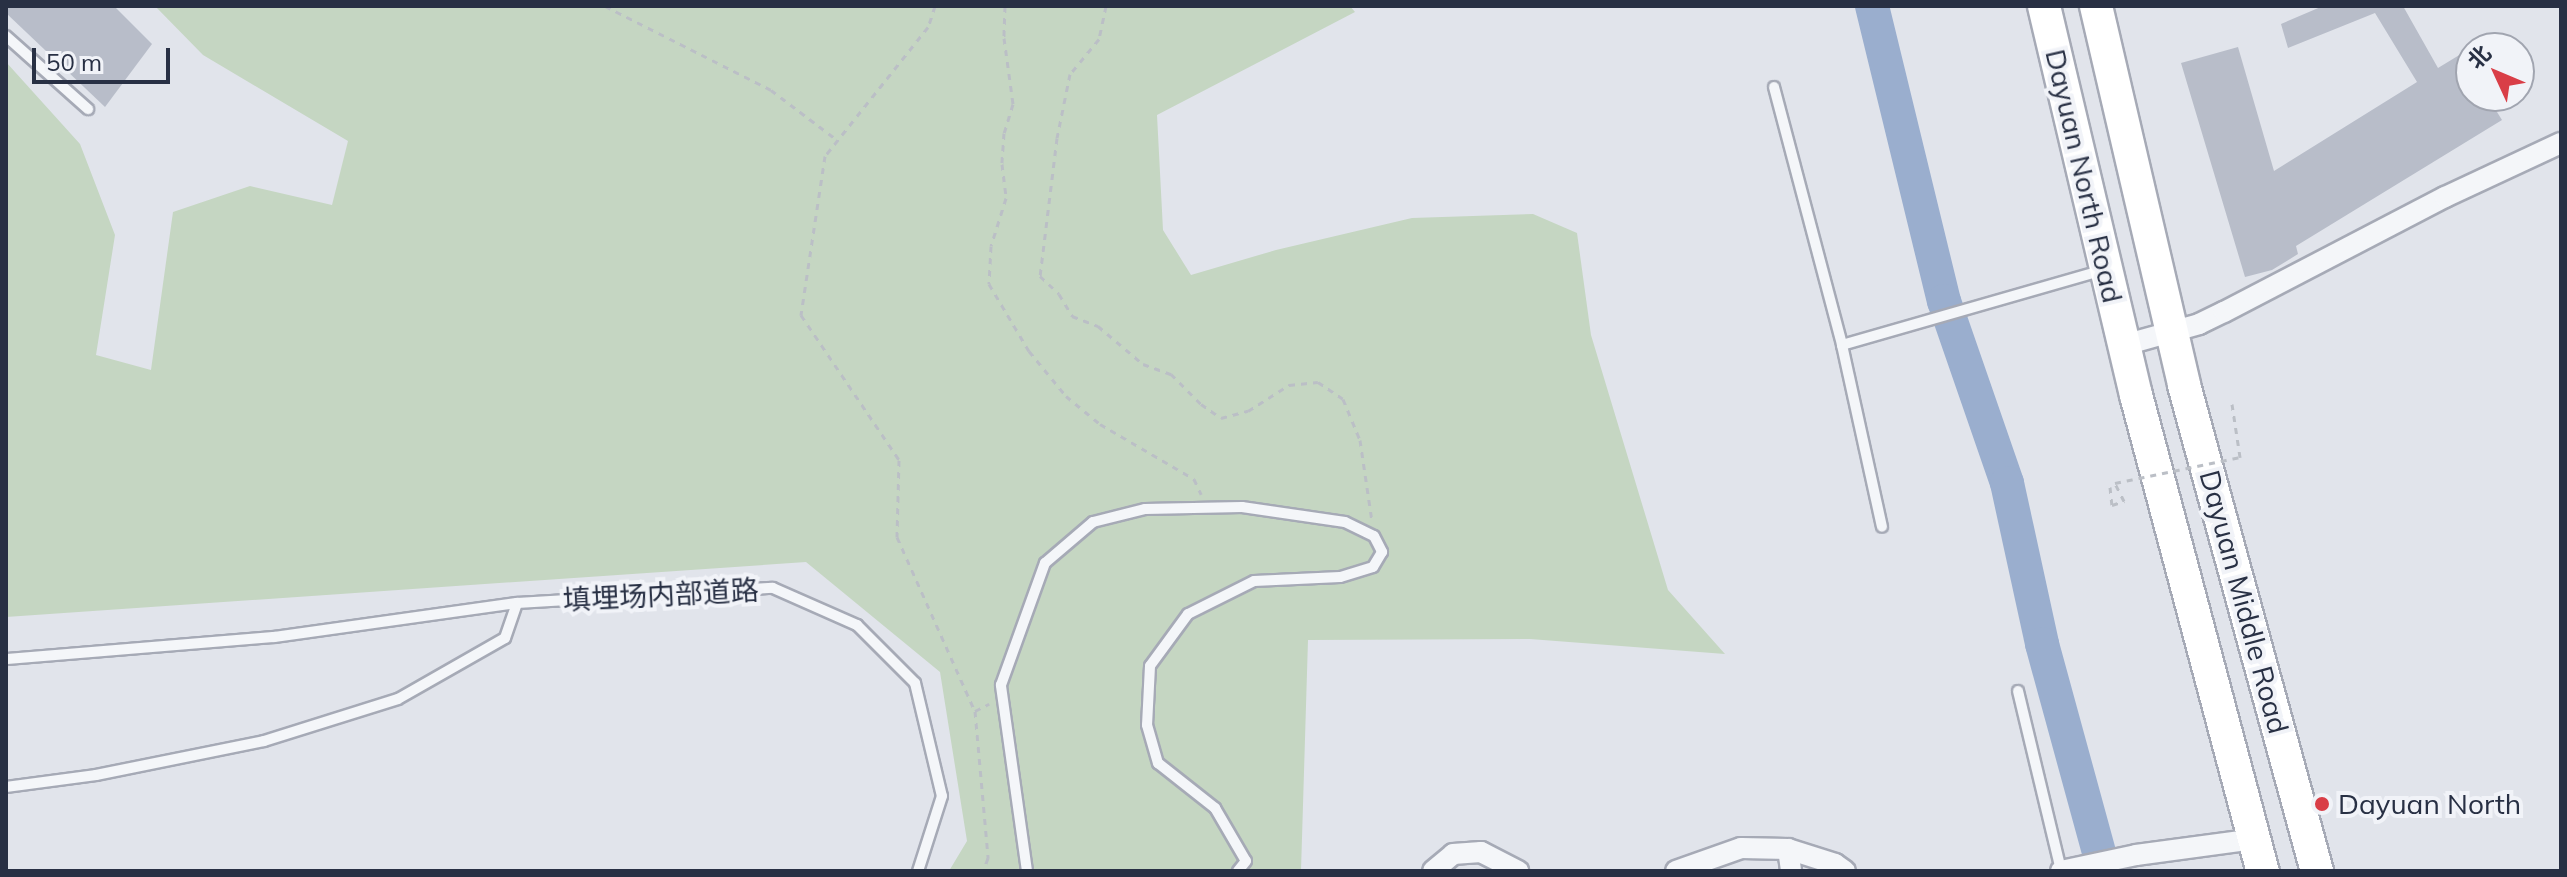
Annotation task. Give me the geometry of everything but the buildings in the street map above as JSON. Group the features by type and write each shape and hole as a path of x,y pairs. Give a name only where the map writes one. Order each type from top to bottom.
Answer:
{"main road":[{"name":"Dayuan North Road","path":"2044,6 2124,345"},
{"name":"Dayuan North Road","path":"2096,6 2173,332"},
{"path":"2113,303 2164,292"},
{"name":"Dayuan Middle Road","path":"2173,332 2184,385 2317,871"},
{"name":"Dayuan Middle Road","path":"2124,345 2263,871"},
{"path":"2136,395 2184,385"}],"street":[{"path":"2124,345 2173,332 2251,299 2445,197 2561,143"},
{"path":"2068,868 2254,839"},
{"path":"1676,871 1741,848 1788,849 1835,864 1845,871"},
{"path":"1788,849 1791,871"},
{"path":"1433,871 1453,854 1481,852 1518,871"}],"lane":[{"path":"6,36 88,109"},
{"path":"1774,87 1842,345 1882,527"},
{"path":"1842,345 2105,269"},
{"path":"1027,871 1001,685 1045,563 1093,522 1145,509 1242,507 1345,522 1374,536 1382,552 1373,567 1340,577 1254,581 1188,614 1150,666 1147,725 1158,763 1215,808 1246,861 1238,871"},
{"name":"填埋场内部道路","path":"6,659 274,637 517,603 773,588 857,625 915,683 942,796 918,871"},
{"path":"6,787 96,775 264,741 398,699 505,638 517,603"},
{"path":"2018,691 2068,868"}],"path":[{"path":"605,6 771,90 837,140"},
{"path":"935,6 928,27 825,156 801,315 899,460 897,537 975,711 988,858 983,871"},
{"path":"1005,6 1004,38 1013,104 1004,133 1002,164 1006,198 991,246 989,284 1029,351 1066,396 1100,424 1194,479 1209,508"},
{"path":"1106,6 1099,39 1070,74 1057,138 1040,276 1059,294 1072,316 1098,326 1143,364 1171,374 1201,404 1221,418 1248,411 1289,385 1318,382 1343,399 1360,440 1374,536"},
{"path":"2110,487 2112,505 2124,501 2115,483 2240,457 2232,404"}],"green space":[{"path":"155,6 1350,6 1355,12 1157,115 1163,230 1191,275 1276,250 1412,218 1533,214 1577,233 1591,335 1668,590 1725,654 1530,639 1308,640 1301,871 949,871 967,841 940,672 806,562 6,617 6,62 80,144 115,235 96,355 151,370 173,212 250,186 332,205 348,141 203,55"}],"waterway":[{"path":"1872,6 1944,301 2007,483 2042,644 2104,871"}],"place":[{"name":"Dayuan North","path":"2322,804"}]}
